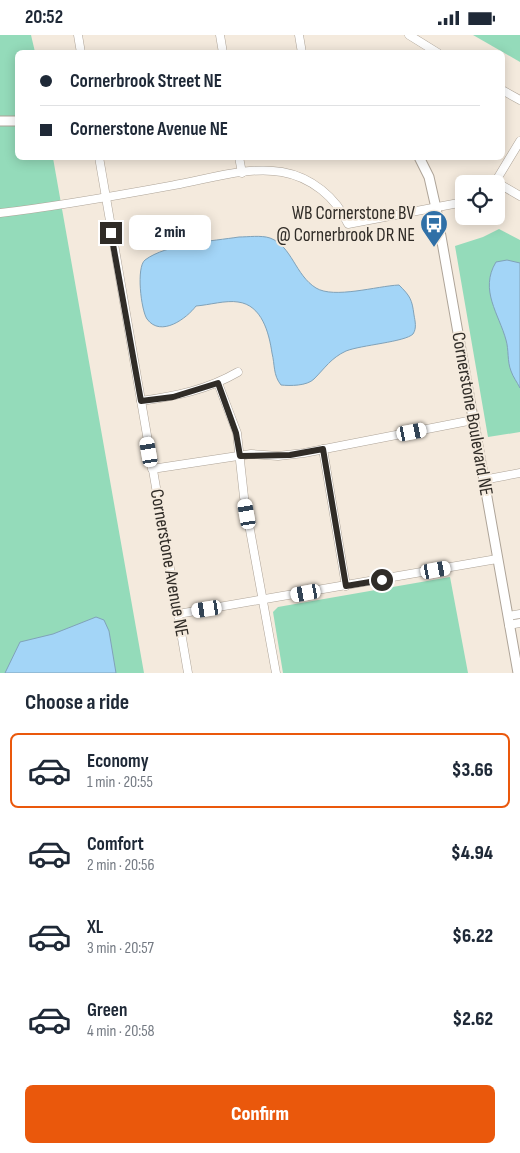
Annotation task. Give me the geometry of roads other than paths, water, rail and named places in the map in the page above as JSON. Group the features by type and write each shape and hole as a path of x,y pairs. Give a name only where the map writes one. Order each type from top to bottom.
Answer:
{"street":[{"path":"78,35 80,50"},
{"path":"220,35 222,50"},
{"path":"300,35 302,50"},
{"path":"409,35 433,50"},
{"path":"505,92 520,101"},
{"path":"0,121 15,121"},
{"path":"500,175 520,141"},
{"name":"Cornerstone Avenue NE","path":"99,160 188,673"},
{"path":"240,160 242,173"},
{"name":"Cornerstone Boulevard NE","path":"420,160 429,177 436,208 518,673"},
{"path":"0,213 105,198 266,170 296,175 325,192 340,209 348,224 455,204"},
{"path":"505,188 520,196"},
{"path":"141,401 173,397 218,383 238,372"},
{"path":"218,383 236,433 244,497 276,673"},
{"path":"152,469 240,456 290,455 473,420"},
{"path":"323,449 346,586"},
{"path":"483,480 520,473"},
{"path":"178,614 498,559"},
{"path":"508,621 520,614"},
{"path":"508,621 520,623"}],"water":[{"path":"239,237 263,237 277,242 284,247 303,276 316,288 324,291 344,292 399,285 411,301 415,325 413,334 401,339 346,351 332,360 311,381 298,385 281,385 275,370 269,337 263,321 253,308 246,304 228,302 196,306 187,316 166,326 159,327 147,319 140,289 142,264 145,260 165,250 177,247"},
{"path":"507,260 520,263 520,388 510,367 506,340 490,292 491,272 496,262"},
{"path":"96,617 104,620 109,631 116,673 5,673 20,642 53,634"}],"place":[{"name":"WB Cornerstone BV @ Cornerbrook DR NE","path":"434,248"}]}
